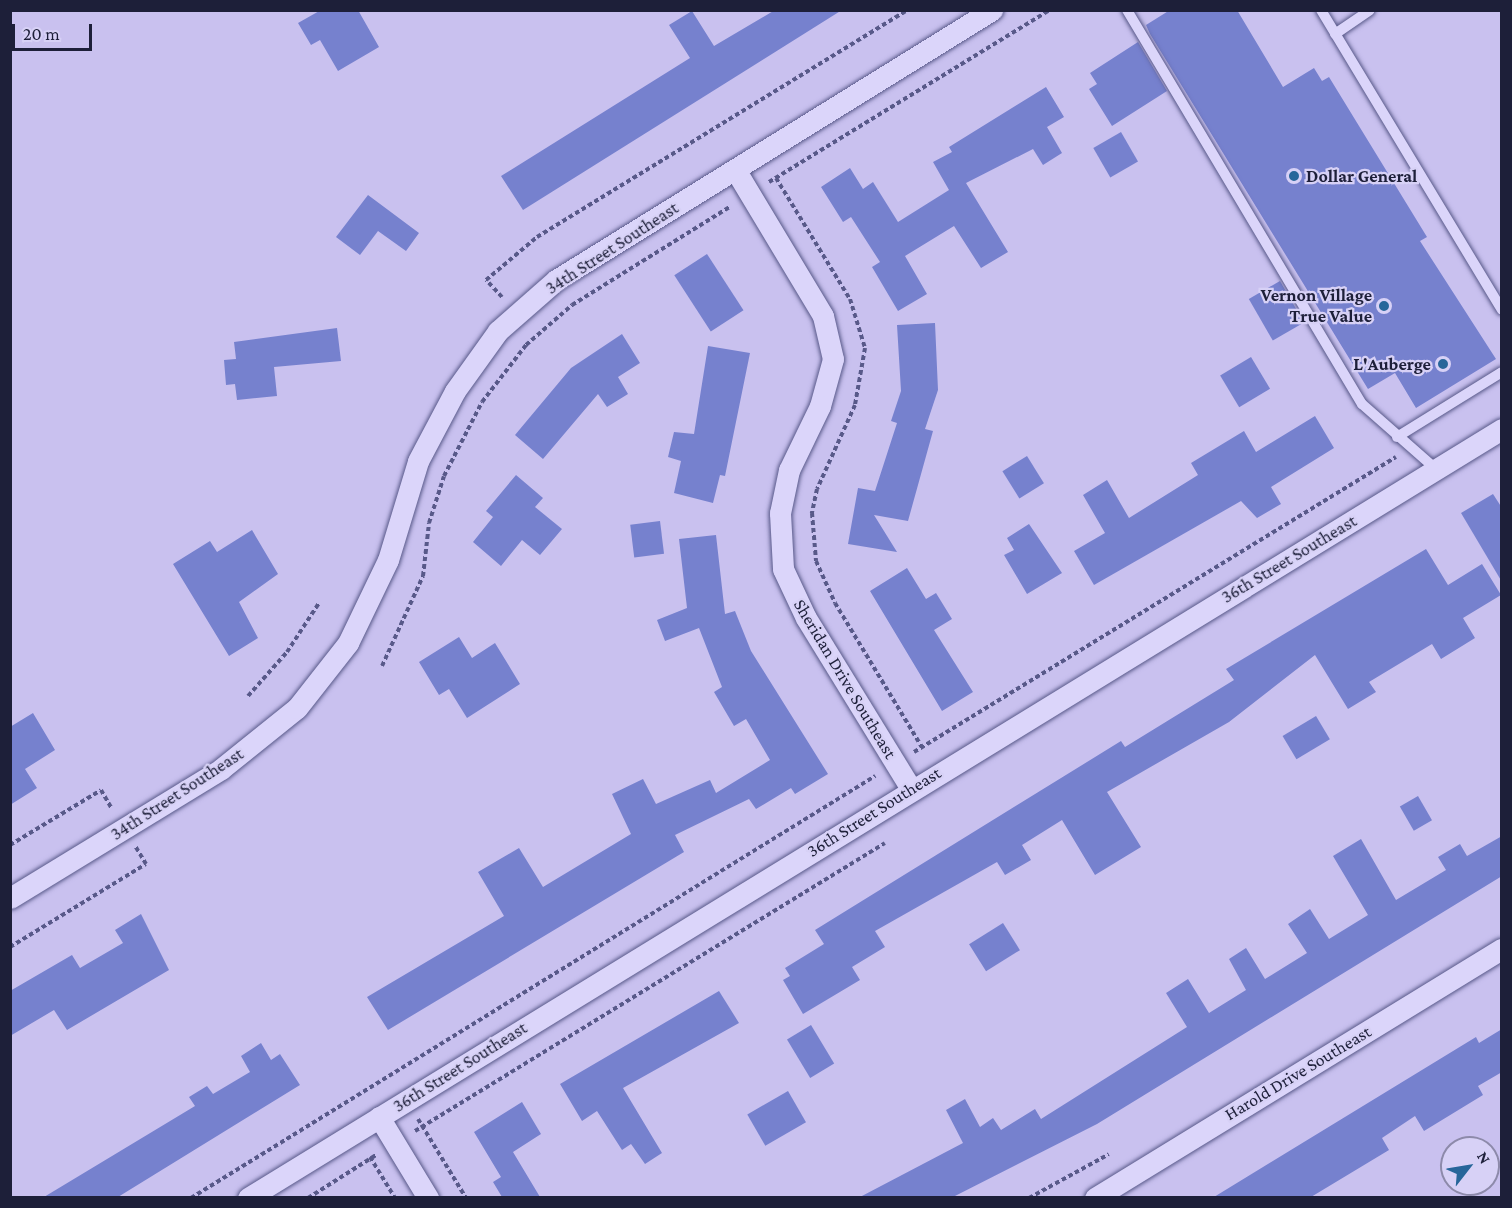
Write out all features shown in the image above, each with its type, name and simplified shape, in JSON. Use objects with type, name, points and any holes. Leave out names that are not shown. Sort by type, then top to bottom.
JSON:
[{"type":"street","name":"34th Street Southeast","points":[[10,898],[221,769],[297,708],[348,643],[388,560],[418,461],[455,391],[498,331],[556,280],[736,171],[992,10]]},
{"type":"street","name":"Sheridan Drive Southeast","points":[[736,171],[824,316],[833,359],[820,406],[789,470],[780,513],[783,569],[806,618],[911,789]]},
{"type":"street","name":"36th Street Southeast","points":[[248,1197],[1502,429]]},
{"type":"street","name":"Harold Drive Southeast","points":[[1095,1197],[1502,949]]},
{"type":"street","points":[[379,1117],[428,1197]]},
{"type":"lane","points":[[1127,10],[1362,404],[1436,469]]},
{"type":"lane","points":[[1321,10],[1502,310]]},
{"type":"lane","points":[[1335,34],[1370,10]]},
{"type":"lane","points":[[1397,437],[1502,372]]},
{"type":"path","points":[[486,280],[537,237],[907,10]]},
{"type":"path","points":[[767,184],[1050,10]]},
{"type":"path","points":[[777,178],[850,299],[865,348],[855,405],[817,489],[816,561],[835,603],[922,747]]},
{"type":"path","points":[[382,666],[423,576],[429,523],[444,476],[482,402],[526,345],[572,305],[733,205]]},
{"type":"path","points":[[912,753],[1410,448]]},
{"type":"path","points":[[248,696],[287,651],[319,603]]},
{"type":"path","points":[[191,1197],[880,772]]},
{"type":"path","points":[[10,844],[101,790]]},
{"type":"path","points":[[413,1133],[885,843]]},
{"type":"path","points":[[10,946],[146,864]]},
{"type":"path","points":[[416,1116],[466,1197]]},
{"type":"path","points":[[364,1147],[395,1197]]},
{"type":"path","points":[[308,1197],[382,1151]]},
{"type":"path","points":[[1029,1197],[1109,1154]]},
{"type":"building","points":[[321,10],[358,10],[379,47],[338,71],[320,40],[311,45],[298,23]]},
{"type":"building","points":[[775,10],[842,10],[523,210],[501,176],[690,58],[669,25],[692,11],[714,46]]},
{"type":"building","points":[[1170,10],[1237,10],[1283,87],[1314,68],[1322,81],[1329,77],[1427,237],[1420,241],[1496,359],[1416,408],[1395,373],[1368,389],[1150,34],[1146,25]]},
{"type":"building","points":[[1138,42],[1167,91],[1112,126],[1089,89],[1097,84],[1090,73]]},
{"type":"building","points":[[1046,87],[1064,117],[1047,127],[1062,153],[1043,165],[1033,149],[966,183],[1008,252],[981,268],[954,226],[905,256],[927,294],[898,311],[872,267],[880,262],[851,217],[843,222],[821,187],[850,168],[863,189],[873,182],[898,222],[949,190],[933,162],[952,152],[949,147]]},
{"type":"building","points":[[1121,132],[1138,161],[1110,177],[1093,148]]},
{"type":"building","points":[[368,195],[419,233],[406,251],[378,231],[360,255],[336,237]]},
{"type":"building","points":[[707,254],[743,310],[711,331],[674,275]]},
{"type":"building","points":[[1280,281],[1304,323],[1273,341],[1249,299]]},
{"type":"building","points":[[935,323],[938,390],[925,429],[933,431],[908,521],[874,515],[897,552],[848,544],[858,488],[875,491],[897,423],[891,421],[901,391],[897,325]]},
{"type":"building","points":[[337,328],[341,361],[274,367],[277,396],[237,400],[235,384],[226,385],[224,360],[236,359],[234,342]]},
{"type":"building","points":[[622,334],[640,363],[618,377],[628,394],[607,407],[598,394],[543,459],[515,435],[571,368]]},
{"type":"building","points":[[708,346],[750,353],[725,476],[720,475],[713,503],[674,493],[681,461],[668,457],[674,432],[694,434]]},
{"type":"building","points":[[1251,357],[1270,389],[1239,407],[1220,376]]},
{"type":"building","points":[[1315,416],[1334,448],[1271,487],[1281,504],[1257,518],[1241,501],[1094,585],[1074,551],[1105,533],[1083,495],[1107,480],[1129,518],[1198,475],[1191,463],[1244,431],[1256,452]]},
{"type":"building","points":[[1027,456],[1044,483],[1019,499],[1002,471]]},
{"type":"building","points":[[516,475],[543,498],[535,507],[562,529],[540,555],[522,540],[501,566],[473,542],[493,517],[486,511]]},
{"type":"building","points":[[1493,494],[1502,508],[1502,582],[1461,513]]},
{"type":"building","points":[[660,521],[664,554],[634,557],[630,525]]},
{"type":"building","points":[[1029,524],[1062,573],[1027,594],[1004,555],[1014,550],[1007,538]]},
{"type":"building","points":[[252,530],[278,574],[239,602],[258,638],[229,656],[173,564],[210,541],[217,552]]},
{"type":"building","points":[[716,535],[725,614],[735,611],[751,651],[828,774],[795,794],[791,788],[756,809],[749,799],[675,835],[684,852],[388,1030],[367,997],[504,916],[478,872],[519,848],[543,887],[631,834],[612,794],[643,779],[656,804],[710,780],[716,793],[770,760],[746,719],[734,726],[714,692],[722,687],[699,628],[665,641],[657,620],[687,608],[679,539]]},
{"type":"building","points":[[1426,549],[1448,585],[1482,564],[1501,595],[1463,618],[1475,638],[1441,659],[1432,644],[1369,682],[1376,692],[1348,709],[1315,655],[1229,722],[1107,792],[1141,847],[1095,875],[1062,820],[1022,845],[1031,860],[1005,875],[997,862],[875,931],[885,947],[852,967],[860,980],[803,1014],[783,980],[790,976],[785,968],[824,944],[815,930],[1121,741],[1125,747],[1234,680],[1226,669]]},
{"type":"building","points":[[907,568],[926,599],[936,593],[952,619],[934,630],[973,692],[942,711],[870,591]]},
{"type":"building","points":[[459,637],[472,658],[495,643],[520,684],[467,718],[449,689],[439,695],[419,662]]},
{"type":"building","points":[[33,713],[55,750],[25,769],[37,788],[10,805],[10,727]]},
{"type":"building","points":[[1316,716],[1330,739],[1296,759],[1283,736]]},
{"type":"building","points":[[1418,796],[1432,820],[1414,831],[1400,807]]},
{"type":"building","points":[[1502,836],[1502,876],[1097,1124],[953,1197],[860,1197],[963,1143],[946,1110],[965,1099],[980,1127],[993,1118],[1001,1130],[1035,1109],[1041,1119],[1187,1027],[1166,993],[1188,979],[1209,1013],[1246,990],[1229,959],[1246,948],[1265,979],[1307,953],[1288,924],[1310,909],[1329,939],[1368,915],[1333,856],[1361,839],[1396,900],[1446,870],[1438,857],[1460,844],[1467,856]]},
{"type":"building","points":[[141,914],[169,970],[67,1030],[54,1010],[10,1036],[10,991],[72,955],[80,968],[123,943],[115,930]]},
{"type":"building","points":[[1003,923],[1020,950],[986,971],[969,944]]},
{"type":"building","points":[[719,991],[739,1023],[623,1088],[662,1153],[645,1164],[631,1144],[622,1150],[597,1111],[582,1121],[560,1084]]},
{"type":"building","points":[[811,1025],[834,1064],[810,1078],[787,1039]]},
{"type":"building","points":[[1502,1029],[1502,1072],[1478,1086],[1483,1095],[1424,1131],[1415,1116],[1382,1138],[1389,1150],[1311,1197],[1214,1197],[1476,1037],[1479,1043]]},
{"type":"building","points":[[261,1043],[271,1060],[280,1054],[300,1085],[118,1197],[44,1197],[195,1106],[189,1097],[207,1086],[213,1094],[250,1072],[241,1056]]},
{"type":"building","points":[[788,1091],[806,1122],[765,1146],[747,1114]]},
{"type":"building","points":[[522,1102],[541,1134],[513,1152],[540,1197],[502,1197],[493,1182],[501,1177],[474,1132]]},
{"type":"place","name":"Dollar General","points":[[1294,176]]},
{"type":"place","name":"Vernon Village True Value","points":[[1384,306]]},
{"type":"place","name":"L'Auberge","points":[[1443,364]]}]
